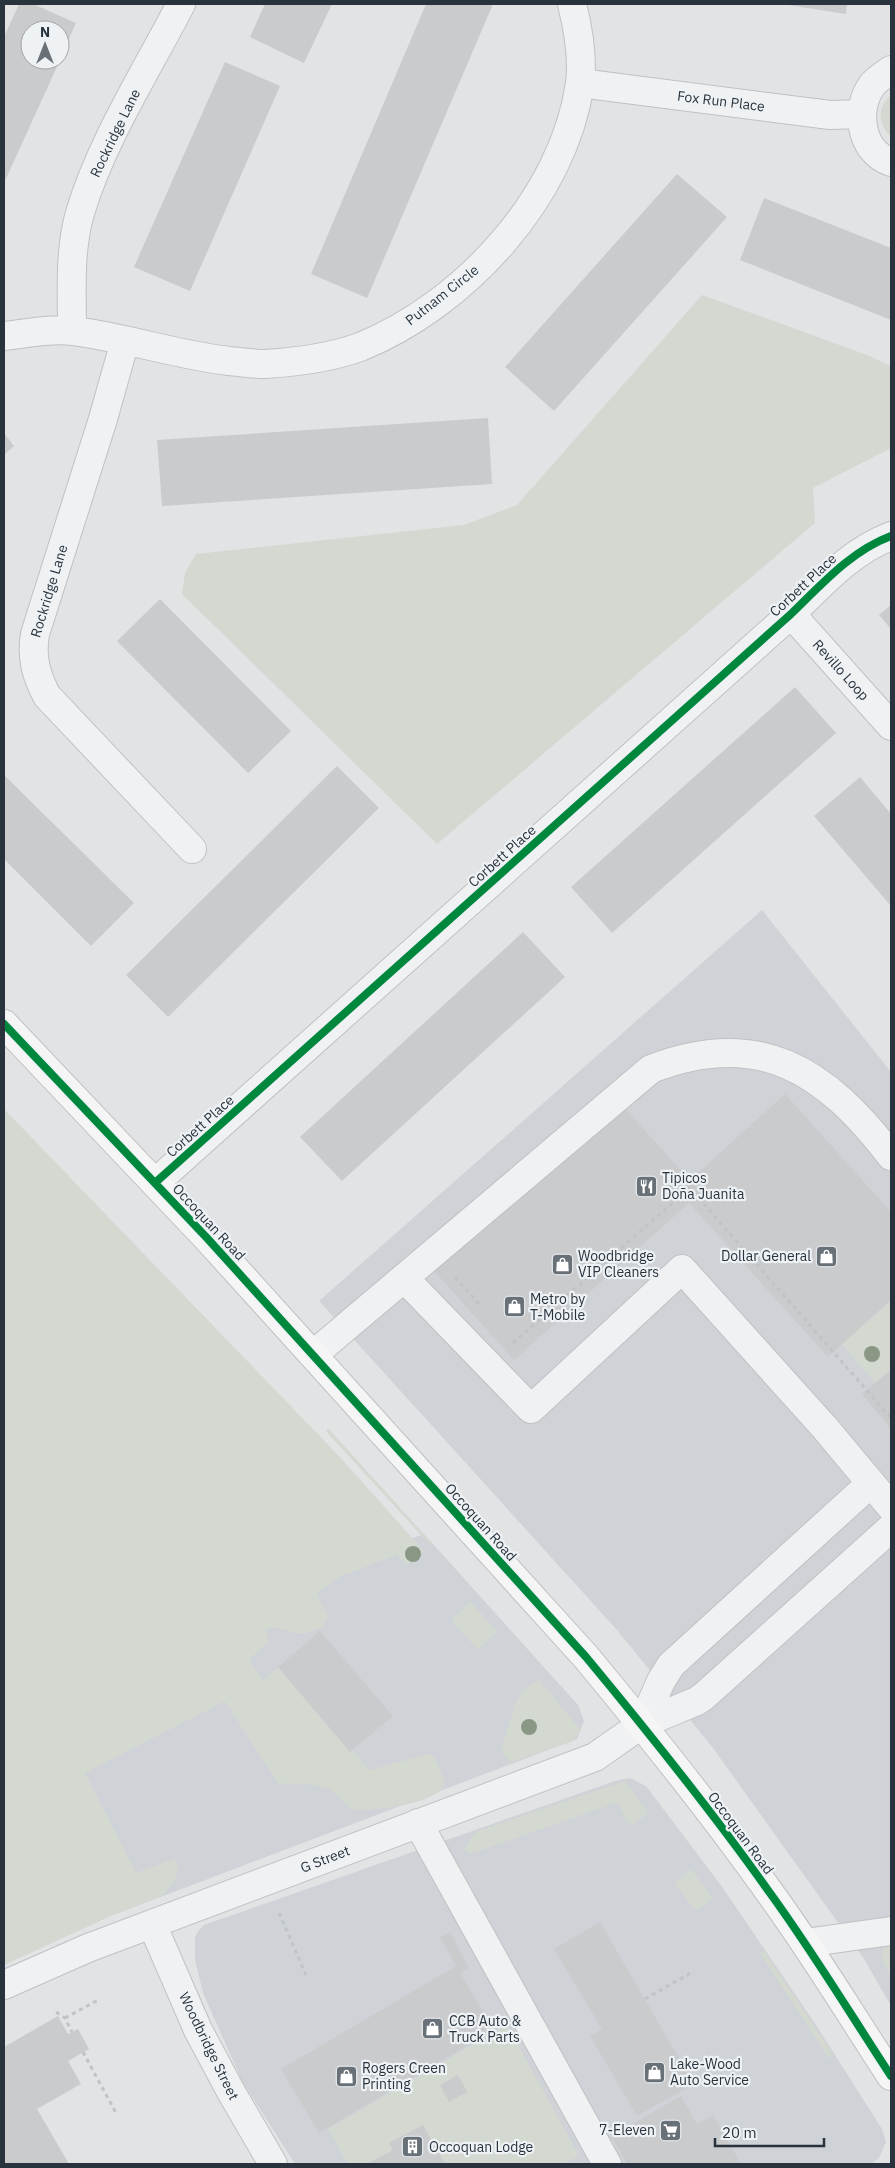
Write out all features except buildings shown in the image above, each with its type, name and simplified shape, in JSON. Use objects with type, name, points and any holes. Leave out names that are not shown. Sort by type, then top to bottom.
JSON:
[{"type":"main road","name":"Occoquan Road","points":[[4,1024],[156,1182],[314,1354],[586,1657],[642,1724],[737,1847],[805,1943],[891,2076]]},
{"type":"street","name":"Rockridge Lane","points":[[72,331],[72,258],[80,214],[98,162],[181,4]]},
{"type":"street","name":"Putnam Circle","points":[[4,336],[72,331],[204,358],[262,364],[311,360],[349,350],[403,326],[443,297],[491,256],[519,223],[542,188],[565,139],[580,83],[578,27],[572,4]]},
{"type":"street","points":[[891,70],[874,83],[865,98],[861,114],[863,132],[873,149],[891,162]]},
{"type":"street","name":"Fox Run Place","points":[[580,83],[830,115],[861,114]]},
{"type":"street","name":"Rockridge Lane","points":[[125,341],[32,649],[36,674],[47,696],[192,848]]},
{"type":"street","name":"Corbett Place","points":[[156,1182],[792,614],[848,559],[875,542],[891,536]]},
{"type":"street","name":"Revillo Loop","points":[[792,614],[891,726]]},
{"type":"street","points":[[314,1354],[651,1069],[679,1058],[717,1052],[755,1054],[792,1066],[825,1085],[872,1130],[891,1156]]},
{"type":"street","points":[[404,1278],[531,1409],[682,1269],[825,1428],[891,1507]]},
{"type":"street","points":[[642,1724],[661,1681],[671,1665],[871,1483]]},
{"type":"street","name":"G Street","points":[[4,1985],[88,1948],[595,1757],[642,1724],[697,1701],[704,1696],[891,1528]]},
{"type":"street","points":[[418,1823],[607,2164]]},
{"type":"street","name":"Woodbridge Street","points":[[152,1924],[198,2030],[273,2164]]},
{"type":"street","points":[[805,1943],[891,1931]]},
{"type":"path","points":[[280,1913],[306,1975]]},
{"type":"path","points":[[645,1999],[694,1971]]},
{"type":"path","points":[[65,2018],[100,1999]]},
{"type":"path","points":[[56,2012],[65,2018],[72,2032]]},
{"type":"path","points":[[83,2052],[117,2115]]},
{"type":"shaded area","points":[[891,95],[891,136],[881,121],[881,110]]},
{"type":"shaded area","points":[[702,295],[867,355],[891,366],[891,448],[813,488],[815,523],[437,844],[182,594],[185,573],[196,554],[464,525],[517,505]]},
{"type":"shaded area","points":[[762,910],[891,1072],[891,2006],[864,1959],[713,1748],[617,1630],[319,1301]]},
{"type":"shaded area","points":[[4,1109],[338,1455],[424,1551],[407,1565],[396,1555],[339,1577],[317,1593],[328,1617],[324,1626],[300,1633],[278,1628],[265,1629],[269,1642],[249,1659],[263,1680],[278,1667],[350,1752],[352,1750],[369,1770],[429,1754],[434,1757],[445,1782],[441,1790],[419,1801],[405,1805],[353,1810],[329,1789],[308,1784],[279,1784],[225,1701],[85,1773],[136,1873],[176,1858],[178,1871],[174,1881],[162,1896],[113,1915],[4,1965]]},
{"type":"shaded area","points":[[891,1300],[891,1370],[875,1383],[842,1344]]},
{"type":"shaded area","points":[[328,1428],[431,1542],[432,1547],[326,1431]]},
{"type":"shaded area","points":[[424,1534],[578,1705],[584,1721],[577,1739],[113,1915],[4,1681]]},
{"type":"shaded area","points":[[471,1602],[497,1632],[478,1650],[451,1620]]},
{"type":"shaded area","points":[[539,1680],[581,1730],[571,1742],[511,1762],[504,1756],[502,1747],[516,1702],[523,1691]]},
{"type":"shaded area","points":[[630,1778],[646,1786],[723,1888],[816,2025],[882,2129],[886,2142],[879,2158],[871,2164],[295,2164],[242,2081],[203,1993],[195,1960],[195,1937],[199,1930],[204,1925],[615,1781]]},
{"type":"shaded area","points":[[625,1781],[648,1813],[633,1824],[626,1822],[618,1802],[470,1854],[464,1850],[472,1836],[478,1831]]},
{"type":"shaded area","points":[[691,1869],[713,1899],[698,1909],[694,1909],[675,1883]]},
{"type":"shaded area","points":[[891,1942],[891,1976],[884,1965],[882,1955],[884,1946]]},
{"type":"shaded area","points":[[765,1952],[832,2053],[829,2059],[760,1953]]},
{"type":"shaded area","points":[[507,2025],[579,2156],[563,2164],[445,2164],[423,2125],[389,2143],[393,2150],[367,2164],[348,2164],[328,2129]]},
{"type":"cycle path","points":[[156,1182],[791,614],[838,569],[863,550],[891,536]]},
{"type":"cycle path","points":[[4,1024],[207,1238],[586,1657],[680,1773],[748,1862],[786,1915],[891,2076]]},
{"type":"place","name":"Tipicos Doña Juanita","points":[[646,1186]]},
{"type":"place","name":"Dollar General","points":[[827,1256]]},
{"type":"place","name":"Woodbridge VIP Cleaners","points":[[562,1264]]},
{"type":"place","name":"Metro by T-Mobile","points":[[514,1307]]},
{"type":"place","name":"CCB Auto & Truck Parts","points":[[433,2029]]},
{"type":"place","name":"Lake-Wood Auto Service","points":[[654,2072]]},
{"type":"place","name":"Rogers Creen Printing","points":[[346,2076]]},
{"type":"place","name":"7-Eleven","points":[[671,2130]]},
{"type":"place","name":"Occoquan Lodge","points":[[413,2147]]}]
